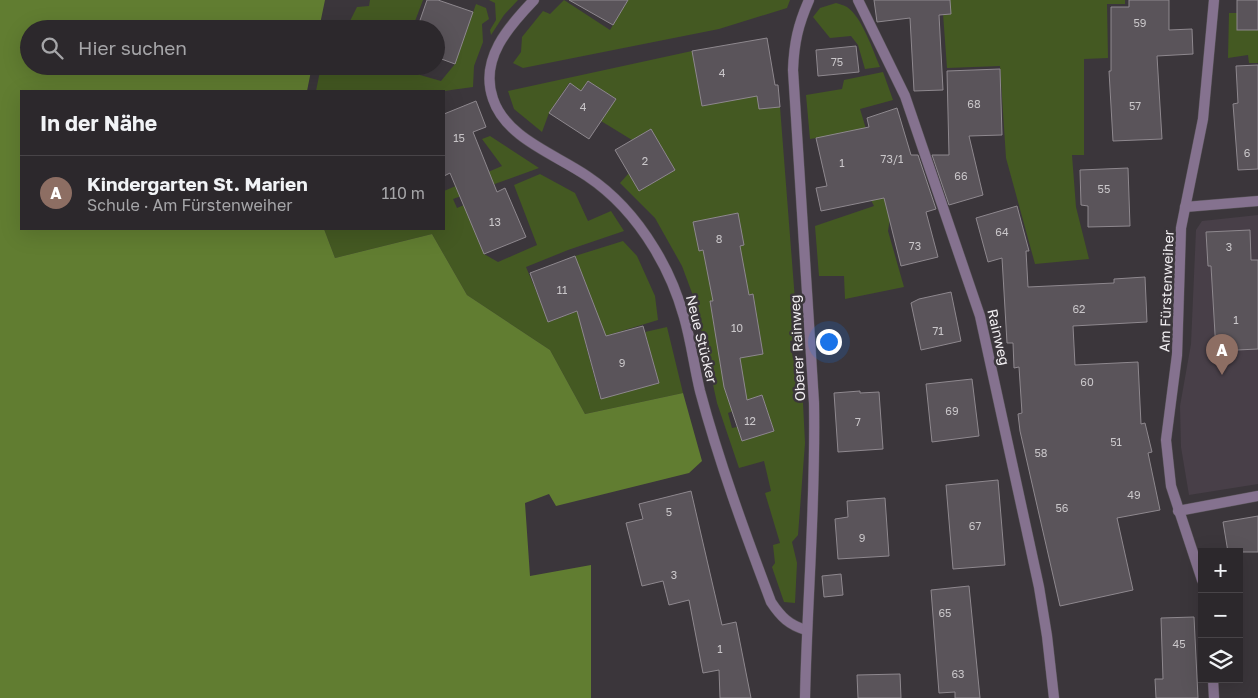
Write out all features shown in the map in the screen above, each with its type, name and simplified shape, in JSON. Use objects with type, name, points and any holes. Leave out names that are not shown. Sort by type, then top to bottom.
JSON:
[{"type":"street","name":"Neue Stücker","points":[[534,0],[502,36],[495,51],[490,87],[495,105],[507,123],[525,139],[588,176],[604,189],[630,215],[666,269],[680,304],[700,390],[714,436],[771,602],[790,624],[806,630]]},
{"type":"street","name":"Oberer Rainweg","points":[[805,698],[806,630],[815,451],[814,403],[793,70],[796,34],[809,0]]},
{"type":"street","name":"Rainweg","points":[[858,0],[905,96],[980,316],[1039,587],[1054,698]]},
{"type":"street","name":"Am Fürstenweiher","points":[[1198,568],[1171,486],[1166,440],[1177,354],[1181,228],[1203,119],[1214,22],[1214,0]]},
{"type":"street","points":[[1185,207],[1258,201]]},
{"type":"street","points":[[1178,511],[1258,496]]},
{"type":"street","points":[[1213,683],[1214,698]]},
{"type":"shaded area","points":[[1258,215],[1258,484],[1189,495],[1181,447],[1180,406],[1191,344],[1196,230],[1202,221]]},
{"type":"green space","points":[[0,0],[325,0],[321,20],[20,20],[20,75],[310,75],[307,90],[20,90],[20,230],[324,230],[335,258],[432,234],[467,295],[550,350],[585,414],[683,393],[702,461],[689,473],[556,506],[549,494],[525,503],[530,576],[591,565],[591,698],[0,698]]},
{"type":"green space","points":[[370,0],[423,0],[415,20],[350,20],[357,7],[369,6]]},
{"type":"green space","points":[[489,0],[518,0],[504,15],[491,35],[490,30],[496,20],[495,3]]},
{"type":"green space","points":[[564,0],[610,30],[628,0],[790,0],[787,8],[719,29],[523,68],[513,63],[521,52],[522,37],[543,11],[550,14]]},
{"type":"green space","points":[[942,0],[1125,0],[1125,4],[1107,4],[1108,58],[1084,59],[1084,155],[1072,155],[1076,207],[1089,259],[1035,264],[1006,158],[1000,66],[947,68]]},
{"type":"green space","points":[[836,3],[847,7],[858,18],[880,67],[865,69],[858,45],[851,36],[830,38],[813,17],[820,8]]},
{"type":"green space","points":[[476,4],[486,8],[489,19],[482,24],[483,42],[474,66],[473,87],[445,91],[316,90],[319,75],[420,75],[441,81],[455,64]]},
{"type":"green space","points":[[1229,13],[1237,13],[1237,30],[1258,30],[1258,63],[1249,63],[1248,55],[1228,58]]},
{"type":"green space","points":[[692,51],[702,106],[728,101],[757,91],[759,108],[780,107],[798,339],[790,341],[793,359],[800,365],[805,443],[798,535],[792,542],[797,563],[795,603],[784,602],[772,567],[775,563],[773,545],[780,543],[765,493],[771,491],[764,461],[739,468],[717,403],[695,301],[682,266],[655,218],[620,183],[629,173],[639,191],[675,170],[651,129],[632,140],[601,121],[616,99],[588,81],[581,91],[569,83],[549,113],[542,132],[514,109],[508,91]],"holes":[[[738,214],[740,246],[699,251],[694,222]],[[753,294],[763,353],[740,358],[742,370],[722,373],[710,302]],[[762,395],[774,431],[742,441],[737,427],[732,428],[728,413],[733,411],[731,406]]]},
{"type":"green space","points":[[883,72],[893,100],[860,109],[891,212],[888,231],[904,287],[845,299],[844,276],[819,276],[815,226],[874,206],[871,200],[816,138],[810,139],[806,95],[842,89],[844,80]]},
{"type":"green space","points":[[490,136],[539,168],[453,199],[457,208],[464,205],[484,254],[498,262],[537,245],[514,185],[540,174],[575,193],[588,221],[611,211],[624,231],[526,267],[549,322],[594,305],[575,256],[623,241],[637,256],[655,296],[658,320],[585,342],[600,398],[659,383],[645,332],[667,327],[683,393],[585,414],[550,350],[467,295],[432,234],[335,258],[324,230],[445,230],[445,191],[502,166],[482,139]]},
{"type":"building","points":[[427,0],[438,0],[473,12],[455,64],[445,60],[445,20],[420,20]]},
{"type":"building","points":[[569,0],[628,0],[613,25]]},
{"type":"building","points":[[874,0],[950,0],[951,14],[939,15],[943,90],[914,91],[910,18],[877,22]]},
{"type":"building","points":[[1129,0],[1169,0],[1169,30],[1192,29],[1193,54],[1157,56],[1162,139],[1113,141],[1109,71],[1111,71],[1111,7],[1129,7]]},
{"type":"building","points":[[1237,0],[1258,0],[1258,30],[1237,30]]},
{"type":"building","points":[[767,38],[775,85],[778,85],[780,107],[759,109],[757,96],[702,106],[692,51]]},
{"type":"building","points":[[856,46],[859,72],[818,76],[816,50]]},
{"type":"building","points":[[1258,65],[1258,169],[1238,170],[1233,104],[1238,103],[1236,66]]},
{"type":"building","points":[[1000,69],[1002,135],[969,136],[983,195],[949,205],[932,155],[949,155],[947,71]]},
{"type":"building","points":[[588,81],[616,99],[589,139],[549,113],[570,83],[581,91]]},
{"type":"building","points":[[476,101],[486,127],[473,132],[497,192],[505,188],[526,237],[484,254],[450,173],[445,176],[445,114]]},
{"type":"building","points":[[897,108],[911,155],[918,155],[936,209],[926,212],[938,257],[901,266],[884,198],[821,211],[816,188],[827,186],[816,138],[869,127],[867,118]]},
{"type":"building","points":[[651,129],[675,170],[639,191],[615,150]]},
{"type":"building","points":[[1128,168],[1130,226],[1088,227],[1088,206],[1081,205],[1080,170]]},
{"type":"building","points":[[1017,206],[1029,251],[1026,251],[1028,287],[1114,283],[1114,279],[1145,277],[1147,322],[1073,326],[1075,365],[1138,362],[1141,424],[1145,423],[1152,452],[1148,453],[1160,510],[1117,518],[1133,590],[1060,606],[1020,431],[1018,414],[1022,413],[1019,367],[1014,368],[1013,343],[1007,343],[1002,258],[988,262],[976,218]]},
{"type":"building","points":[[738,213],[744,245],[740,246],[749,295],[753,294],[763,354],[740,358],[747,400],[762,395],[774,431],[742,441],[724,387],[710,301],[713,301],[703,250],[699,251],[693,222]]},
{"type":"building","points":[[1250,230],[1251,260],[1258,260],[1258,349],[1216,351],[1211,266],[1208,266],[1206,232]]},
{"type":"building","points":[[575,256],[606,336],[643,326],[659,383],[601,399],[577,311],[548,322],[530,273]]},
{"type":"building","points":[[951,292],[961,341],[921,350],[911,303],[919,299]]},
{"type":"building","points":[[972,379],[979,436],[932,442],[926,384]]},
{"type":"building","points":[[860,391],[860,393],[879,392],[883,449],[838,452],[834,393]]},
{"type":"building","points":[[998,480],[1005,565],[953,569],[946,485]]},
{"type":"building","points":[[691,491],[722,625],[736,622],[751,698],[720,698],[719,670],[703,673],[689,600],[669,605],[663,581],[642,586],[626,523],[643,519],[639,504]]},
{"type":"building","points":[[885,498],[889,556],[838,559],[835,519],[848,517],[847,501]]},
{"type":"building","points":[[1258,516],[1258,552],[1243,552],[1243,548],[1227,548],[1223,522]]},
{"type":"building","points":[[841,574],[843,595],[824,597],[822,576]]},
{"type":"building","points":[[969,586],[980,698],[955,698],[955,692],[939,693],[931,590]]},
{"type":"building","points":[[1194,617],[1198,698],[1156,698],[1155,679],[1163,679],[1161,618]]},
{"type":"building","points":[[900,674],[901,698],[858,698],[857,675]]},
{"type":"place","name":"Kindergarten St. Marien","points":[[1222,375]]}]
